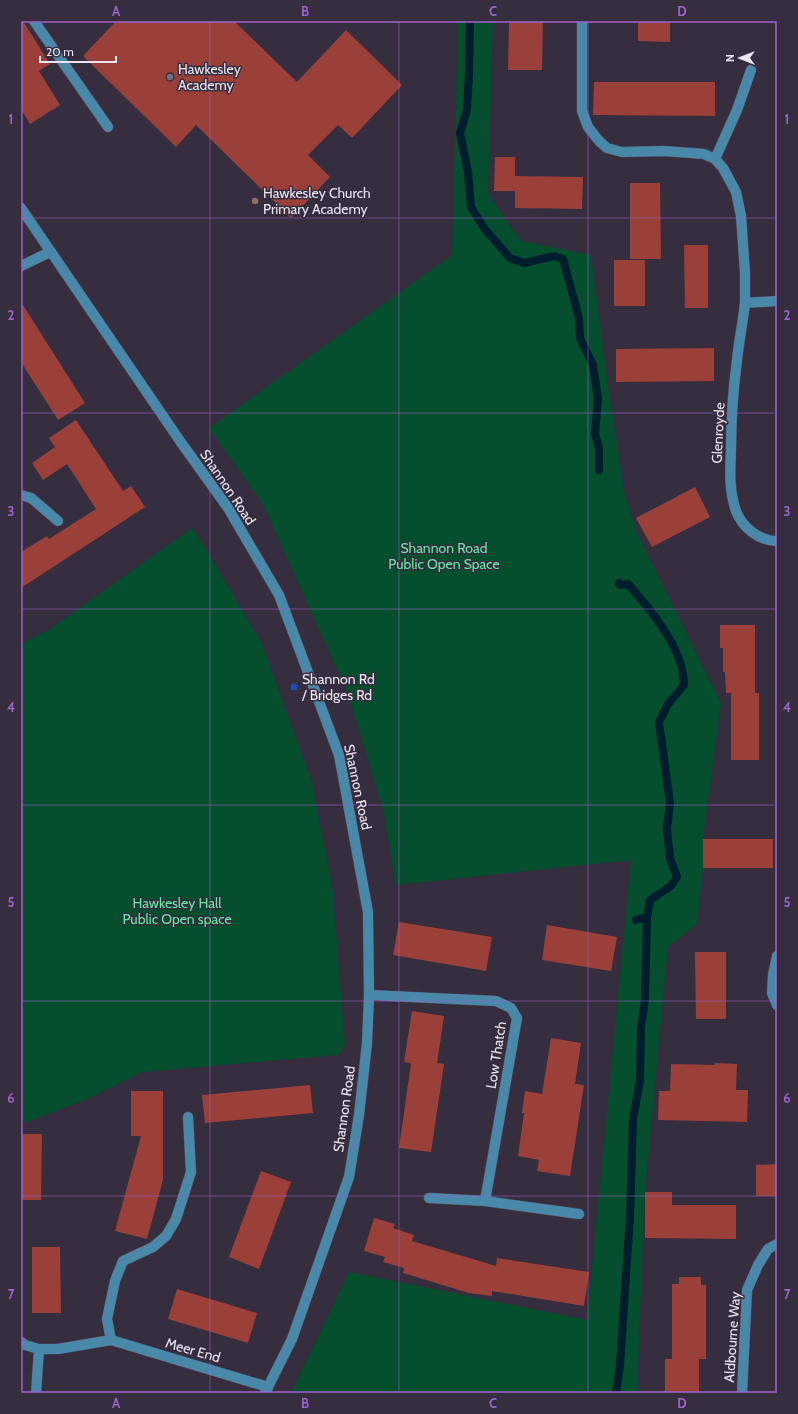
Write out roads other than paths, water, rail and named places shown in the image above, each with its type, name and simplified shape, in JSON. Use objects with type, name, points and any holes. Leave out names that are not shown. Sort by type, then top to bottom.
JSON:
[{"type":"street","points":[[34,21],[108,127]]},
{"type":"street","points":[[582,21],[582,111],[588,127],[599,141],[607,148],[622,152],[664,151],[704,154],[715,159],[737,110],[751,70]]},
{"type":"street","name":"Glenroyde","points":[[715,159],[723,168],[736,192],[741,216],[745,273],[745,303],[737,360],[732,424],[730,476],[732,498],[736,512],[742,522],[757,536],[772,541],[777,541]]},
{"type":"street","name":"Shannon Road","points":[[21,208],[180,442],[228,508],[279,595],[339,755],[368,912],[369,995],[367,1043],[359,1115],[349,1176],[292,1339],[266,1390]]},
{"type":"street","points":[[21,266],[50,252]]},
{"type":"street","points":[[745,303],[777,301]]},
{"type":"street","points":[[21,495],[31,498],[58,521]]},
{"type":"street","points":[[777,956],[772,976],[772,993],[777,1005]]},
{"type":"street","name":"Low Thatch","points":[[369,995],[496,1001],[511,1008],[517,1018],[485,1201]]},
{"type":"street","points":[[111,1340],[107,1319],[115,1281],[123,1261],[153,1247],[166,1236],[176,1219],[191,1172],[188,1117]]},
{"type":"street","points":[[429,1198],[485,1201],[579,1214]]},
{"type":"street","name":"Aldbourne Way","points":[[742,1393],[747,1290],[758,1265],[768,1249],[777,1244]]},
{"type":"street","name":"Meer End","points":[[21,1342],[39,1349],[58,1349],[111,1340],[266,1390]]},
{"type":"street","points":[[36,1393],[39,1349]]},
{"type":"waterway","points":[[470,21],[467,110],[460,133],[468,172],[471,207],[484,228],[510,258],[524,263],[554,256],[563,259],[579,318],[580,338],[593,365],[598,399],[595,434],[599,448],[599,470]]},
{"type":"waterway","points":[[616,1393],[620,1365],[630,1217],[633,1119],[640,1080],[641,1028],[645,999],[647,917],[650,900],[671,886],[677,877],[670,858],[667,829],[670,803],[659,722],[668,704],[684,685],[683,671],[665,631],[628,584],[620,585],[619,583]]},
{"type":"waterway","points":[[636,920],[647,917]]},
{"type":"place","name":"Hawkesley Academy","points":[[170,77]]},
{"type":"place","name":"Hawkesley Church Primary Academy","points":[[255,201]]},
{"type":"place","name":"Shannon Rd / Bridges Rd","points":[[294,687]]},
{"type":"park label","name":"Shannon Road Public Open Space","points":[[444,556]]},
{"type":"park label","name":"Hawkesley Hall Public Open space","points":[[177,912]]}]
